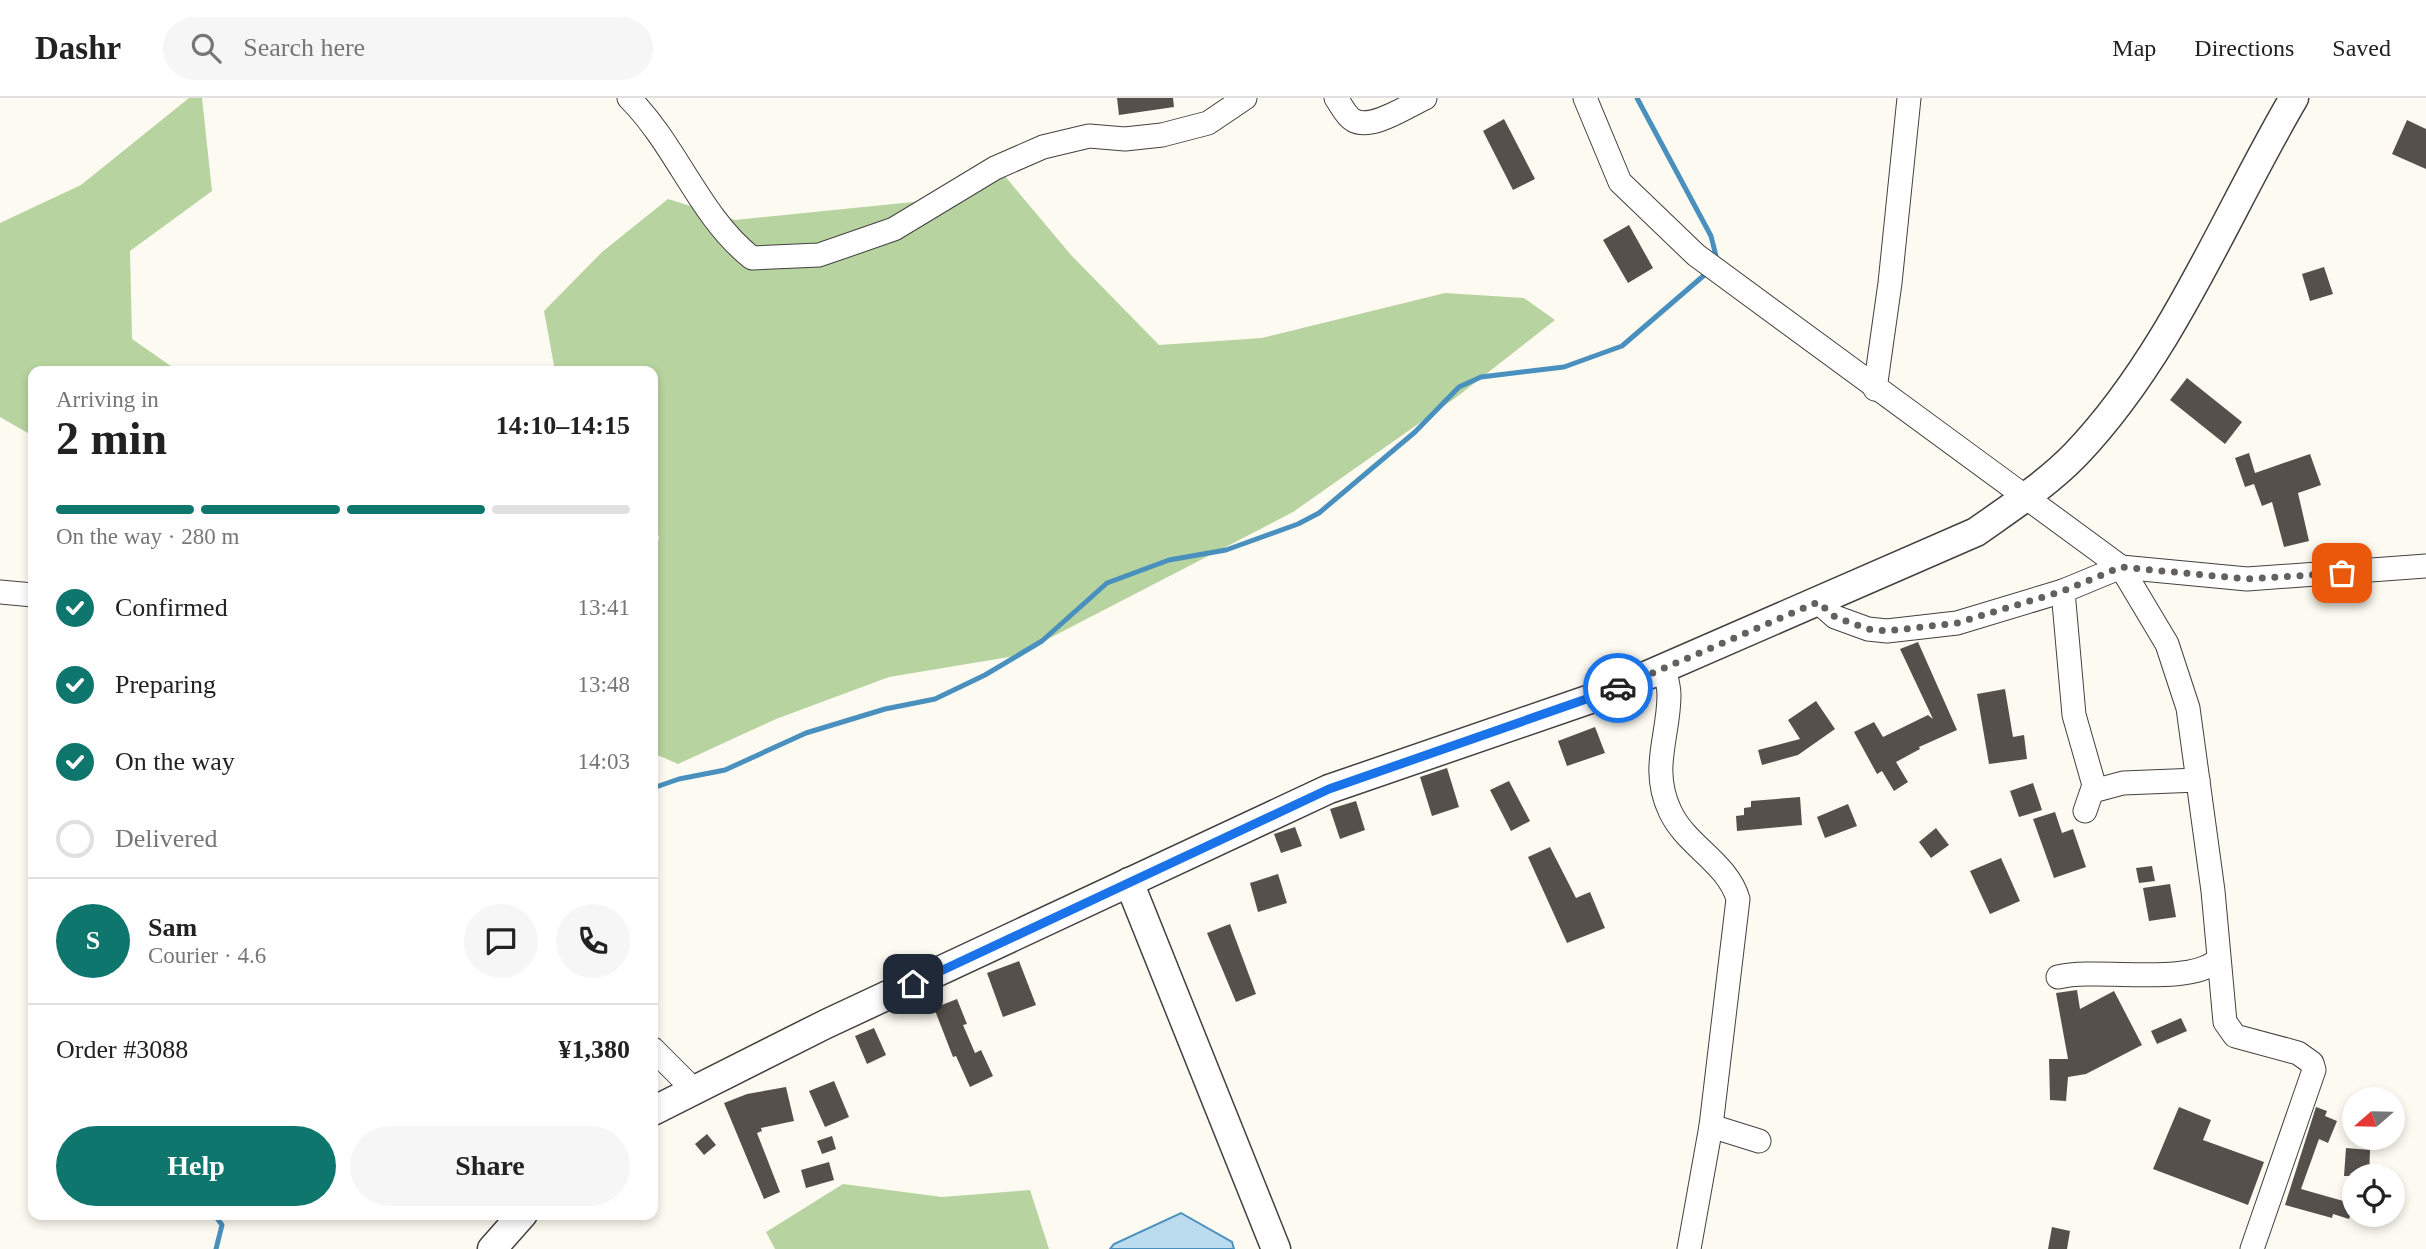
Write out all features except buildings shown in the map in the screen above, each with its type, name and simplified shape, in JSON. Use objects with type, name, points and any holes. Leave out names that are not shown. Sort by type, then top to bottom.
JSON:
[{"type":"street","points":[[629,98],[671,152],[730,241],[752,258],[819,255],[894,229],[995,169],[1043,147],[1089,136],[1125,139],[1162,135],[1208,122],[1245,98]]},
{"type":"street","points":[[1336,98],[1351,119],[1361,123],[1373,121],[1425,98]]},
{"type":"street","points":[[1585,98],[1620,182],[1639,202],[1696,255],[1875,389],[2028,496],[2121,567],[2167,644],[2188,708],[2213,891],[2218,960],[2228,1030],[2245,1041],[2298,1052],[2309,1059],[2314,1070],[2252,1249]]},
{"type":"street","points":[[1875,389],[1890,283],[1909,98]]},
{"type":"street","points":[[658,1108],[1329,789],[1602,695],[1976,533],[2028,496],[2075,454],[2133,384],[2294,98]]},
{"type":"street","points":[[1818,602],[1835,617],[1868,629],[1887,631],[1957,623],[2063,591],[2121,567],[2247,579],[2426,566]]},
{"type":"street","points":[[2063,591],[2074,715],[2090,762],[2089,801],[2123,783],[2198,780]]},
{"type":"street","points":[[0,592],[28,595]]},
{"type":"street","points":[[1664,668],[1669,695],[1661,745],[1661,779],[1670,811],[1695,846],[1726,875],[1738,899],[1711,1126],[1689,1249]]},
{"type":"street","points":[[1129,882],[1276,1249]]},
{"type":"street","points":[[2058,977],[2184,973],[2211,967],[2218,960]]},
{"type":"street","points":[[658,1054],[694,1089]]},
{"type":"street","points":[[1711,1126],[1759,1141]]},
{"type":"street","points":[[492,1249],[518,1220]]},
{"type":"green space","points":[[189,98],[202,98],[212,191],[130,251],[132,339],[171,366],[28,366],[28,433],[0,417],[0,223],[81,185]]},
{"type":"green space","points":[[1003,174],[1071,255],[1159,345],[1262,338],[1445,293],[1524,298],[1555,320],[1458,396],[1293,512],[1015,656],[889,677],[776,719],[678,764],[658,755],[658,366],[554,366],[544,311],[602,252],[668,199],[735,220],[933,200]]},
{"type":"green space","points":[[843,1184],[942,1197],[1030,1190],[1049,1249],[775,1249],[766,1232]]},
{"type":"water","points":[[1181,1213],[1232,1242],[1234,1249],[1110,1249],[1114,1244]]},
{"type":"waterway","points":[[1637,98],[1711,236],[1717,260]]},
{"type":"waterway","points":[[658,786],[679,779],[725,770],[806,733],[885,709],[935,699],[985,675],[1042,641],[1107,583],[1169,560],[1226,550],[1298,524],[1319,513],[1415,432],[1459,387],[1481,377],[1564,367],[1622,346],[1709,271]]},
{"type":"waterway","points":[[216,1249],[222,1225],[218,1220]]},
{"type":"way so far","points":[[1618,688],[1818,602],[1835,617],[1868,629],[1887,631],[1957,623],[2063,591],[2121,567],[2247,579],[2342,573]]},
{"type":"route","points":[[913,984],[1329,789],[1618,688]]}]
